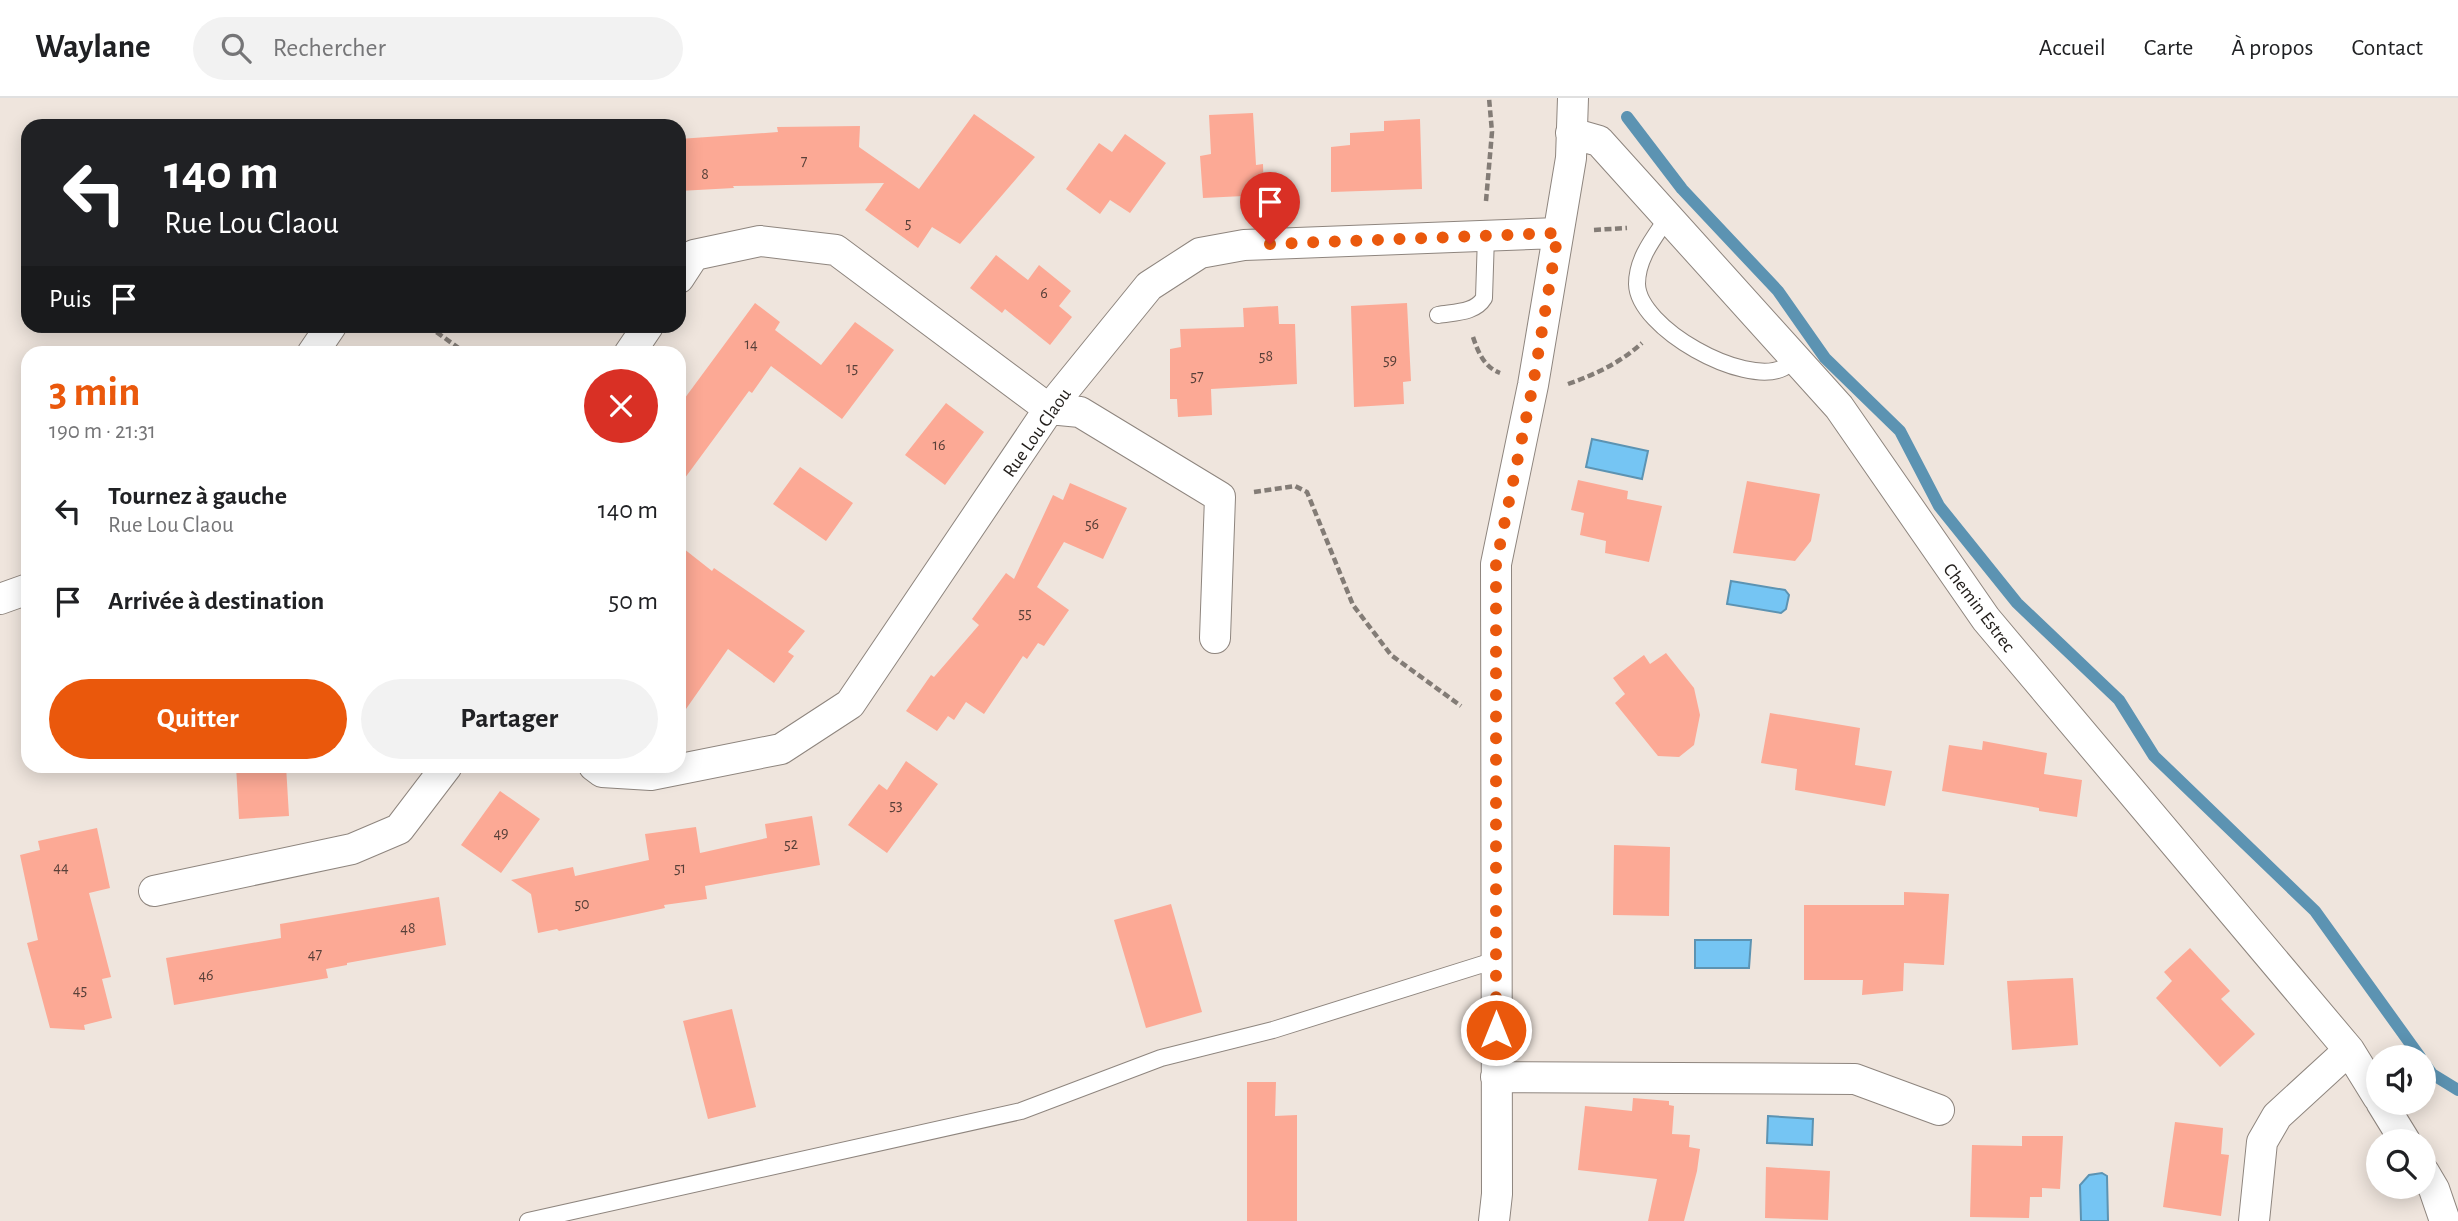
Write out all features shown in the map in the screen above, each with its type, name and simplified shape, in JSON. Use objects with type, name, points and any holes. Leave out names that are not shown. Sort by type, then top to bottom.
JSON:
[{"type":"street","points":[[1494,1221],[1497,1194],[1496,564],[1533,385],[1571,158],[1573,98]]},
{"type":"street","name":"Chemin Estrec","points":[[1571,133],[1599,141],[1839,407],[1986,619],[2349,1049],[2366,1077]]},
{"type":"street","name":"Rue Lou Claou","points":[[686,768],[781,749],[850,704],[1049,409],[1149,286],[1200,253],[1244,245],[1558,233]]},
{"type":"street","points":[[686,267],[694,255],[760,241],[836,250],[1049,409],[1080,412],[1220,497],[1215,638]]},
{"type":"street","points":[[0,599],[21,592]]},
{"type":"street","points":[[154,891],[352,849],[399,829],[442,773]]},
{"type":"street","name":"Rue Lou Claou","points":[[618,773],[660,773]]},
{"type":"street","points":[[2254,1221],[2262,1142],[2277,1116],[2349,1049]]},
{"type":"street","points":[[1496,1077],[1855,1079],[1939,1110]]},
{"type":"street","points":[[2436,1195],[2445,1221]]},
{"type":"lane","points":[[1668,217],[1641,259],[1637,286],[1643,305],[1679,342],[1733,367],[1759,372],[1783,369],[1796,358]]},
{"type":"lane","points":[[1438,315],[1468,310],[1479,305],[1484,298],[1486,236]]},
{"type":"lane","points":[[528,1221],[1021,1111],[1161,1058],[1273,1030],[1496,960]]},
{"type":"path","points":[[1486,206],[1492,132],[1489,98]]},
{"type":"path","points":[[1558,233],[1623,229],[1668,217]]},
{"type":"path","points":[[1468,310],[1479,356],[1493,371],[1504,375]]},
{"type":"path","points":[[1561,386],[1593,375],[1626,358],[1663,325]]},
{"type":"path","points":[[438,333],[456,346]]},
{"type":"path","points":[[1220,497],[1294,486],[1307,492],[1353,605],[1391,655],[1496,732]]},
{"type":"water","points":[[1592,439],[1648,451],[1642,479],[1586,467]]},
{"type":"water","points":[[1731,581],[1785,590],[1789,595],[1786,609],[1781,613],[1727,604]]},
{"type":"water","points":[[1695,940],[1751,940],[1749,968],[1695,968]]},
{"type":"water","points":[[1768,1116],[1813,1119],[1812,1145],[1767,1143]]},
{"type":"water","points":[[2102,1173],[2107,1176],[2108,1221],[2081,1221],[2080,1185],[2089,1175]]},
{"type":"building","points":[[1253,113],[1256,165],[1263,164],[1264,195],[1203,198],[1200,156],[1211,154],[1209,115]]},
{"type":"building","points":[[974,114],[1035,157],[960,244],[932,227],[918,248],[865,210],[884,183],[733,186],[734,188],[686,191],[686,139],[778,132],[777,127],[860,126],[859,147],[919,189]]},
{"type":"building","points":[[1420,119],[1422,189],[1331,192],[1331,147],[1350,145],[1350,133],[1384,131],[1384,121]]},
{"type":"building","points":[[1125,134],[1166,163],[1130,213],[1110,200],[1100,214],[1066,189],[1099,143],[1112,152]]},
{"type":"building","points":[[996,255],[1028,280],[1039,265],[1071,291],[1059,306],[1072,317],[1050,345],[1005,309],[1002,313],[970,288]]},
{"type":"building","points":[[755,303],[780,322],[775,330],[821,365],[855,322],[894,350],[842,419],[771,366],[752,393],[749,391],[686,476],[686,397]]},
{"type":"building","points":[[1407,303],[1411,381],[1403,382],[1404,404],[1354,407],[1351,306]]},
{"type":"building","points":[[1278,306],[1279,324],[1295,324],[1297,384],[1211,389],[1212,415],[1178,417],[1177,399],[1170,399],[1170,349],[1181,347],[1180,329],[1244,327],[1243,308]]},
{"type":"building","points":[[946,403],[984,432],[945,485],[905,455]]},
{"type":"building","points":[[800,467],[853,503],[826,541],[773,504]]},
{"type":"building","points":[[1578,480],[1628,491],[1627,499],[1662,506],[1649,562],[1605,553],[1606,541],[1580,535],[1584,513],[1571,510]]},
{"type":"building","points":[[1747,481],[1820,494],[1811,541],[1795,561],[1733,553]]},
{"type":"building","points":[[1070,483],[1127,508],[1103,559],[1064,542],[1037,587],[1069,610],[1044,646],[1038,643],[1027,659],[1023,656],[984,714],[966,702],[954,720],[948,716],[937,731],[906,711],[931,675],[934,677],[979,625],[972,619],[1006,573],[1014,579],[1053,495],[1063,500]]},
{"type":"building","points":[[686,551],[712,571],[714,568],[805,631],[788,652],[794,656],[774,683],[728,649],[686,709]]},
{"type":"building","points":[[1666,653],[1694,688],[1700,715],[1694,745],[1679,757],[1658,756],[1615,703],[1625,694],[1613,678],[1644,655],[1650,664]]},
{"type":"building","points":[[1770,713],[1860,728],[1855,765],[1892,771],[1885,806],[1795,790],[1797,769],[1761,763]]},
{"type":"building","points":[[1983,741],[2047,753],[2044,774],[2082,780],[2077,817],[1942,791],[1949,745],[1982,750]]},
{"type":"building","points":[[906,761],[938,784],[887,853],[848,825],[879,784],[887,790]]},
{"type":"building","points":[[236,773],[286,773],[289,816],[239,819]]},
{"type":"building","points":[[500,791],[540,819],[501,873],[461,845]]},
{"type":"building","points":[[812,816],[820,865],[705,886],[707,899],[664,905],[665,908],[559,931],[557,929],[538,933],[531,894],[511,880],[573,867],[575,876],[649,860],[645,834],[696,827],[700,853],[767,838],[765,824]]},
{"type":"building","points":[[97,828],[110,888],[89,893],[111,977],[102,979],[112,1018],[84,1025],[85,1030],[50,1028],[27,943],[38,940],[20,855],[40,850],[38,841]]},
{"type":"building","points":[[1614,845],[1670,847],[1669,916],[1613,915]]},
{"type":"building","points":[[1904,892],[1949,894],[1944,965],[1904,963],[1903,991],[1862,995],[1863,980],[1804,980],[1804,905],[1904,905]]},
{"type":"building","points":[[439,897],[446,945],[347,963],[326,969],[328,978],[174,1005],[166,958],[281,938],[280,924]]},
{"type":"building","points":[[1171,904],[1202,1012],[1146,1028],[1114,920]]},
{"type":"building","points":[[2190,948],[2230,991],[2221,999],[2255,1034],[2220,1067],[2156,998],[2172,981],[2164,972]]},
{"type":"building","points":[[2073,978],[2078,1045],[2012,1050],[2007,981]]},
{"type":"building","points":[[732,1009],[756,1107],[708,1119],[683,1021]]},
{"type":"building","points":[[1247,1082],[1276,1082],[1275,1116],[1297,1115],[1297,1221],[1247,1221]]},
{"type":"building","points":[[1633,1098],[1669,1101],[1669,1105],[1674,1106],[1672,1134],[1690,1135],[1689,1147],[1700,1149],[1684,1221],[1648,1221],[1657,1179],[1578,1170],[1585,1106],[1632,1111]]},
{"type":"building","points":[[2175,1122],[2223,1128],[2221,1154],[2229,1155],[2221,1216],[2163,1207]]},
{"type":"building","points":[[2022,1136],[2063,1136],[2060,1189],[2042,1188],[2042,1197],[2030,1197],[2029,1218],[1970,1217],[1972,1145],[2022,1146]]},
{"type":"building","points":[[1766,1167],[1830,1171],[1828,1220],[1765,1218]]},
{"type":"waterway","points":[[1627,117],[1682,189],[1778,291],[1825,358],[1900,431],[1939,506],[2017,603],[2119,700],[2154,756],[2315,911],[2411,1045]]},
{"type":"waterway","points":[[2436,1076],[2458,1090]]},
{"type":"route","points":[[1270,244],[1558,233],[1533,385],[1496,564],[1496,1030]]}]
